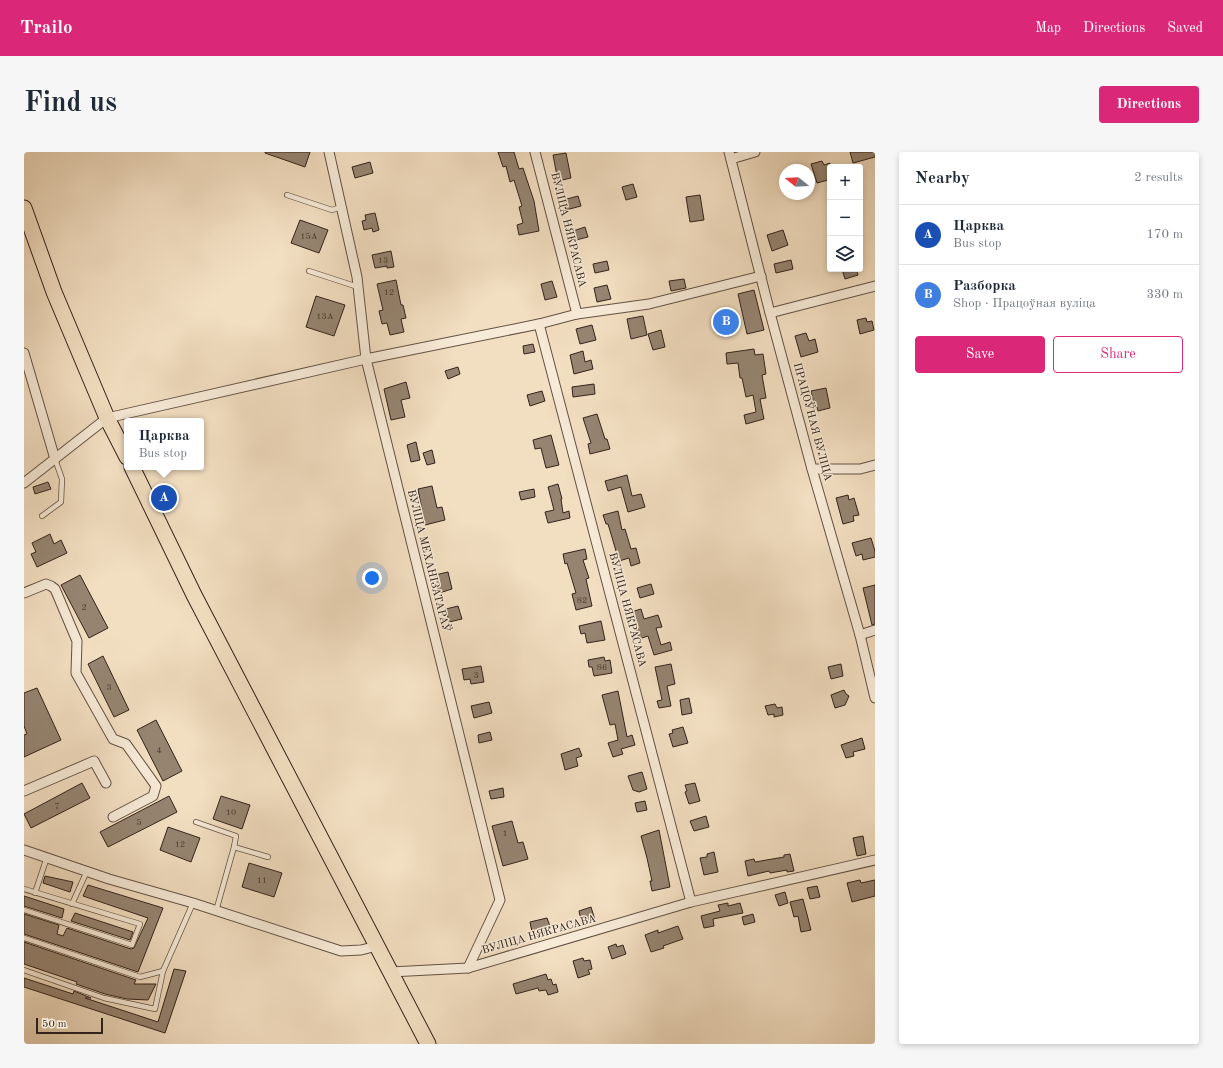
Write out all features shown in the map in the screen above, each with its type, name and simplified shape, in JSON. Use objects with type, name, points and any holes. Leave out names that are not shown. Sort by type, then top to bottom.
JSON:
[{"type":"main road","points":[[24,208],[54,292],[107,418],[124,451]]},
{"type":"main road","points":[[133,470],[194,595],[428,1044]]},
{"type":"street","name":"ВУЛІЦА МЕХАНІЗАТАРАЎ","points":[[328,152],[358,287],[366,359],[500,900],[468,968]]},
{"type":"street","name":"ВУЛІЦА НЯКРАСАВА","points":[[535,152],[577,314]]},
{"type":"street","points":[[730,156],[755,152]]},
{"type":"street","name":"ПРАЦОЎНАЯ ВУЛІЦА","points":[[730,156],[762,276],[770,313],[812,469],[860,635],[875,698]]},
{"type":"street","points":[[24,483],[107,418],[366,359],[539,324],[577,314],[649,304],[762,276]]},
{"type":"street","points":[[770,313],[875,286]]},
{"type":"street","name":"ВУЛІЦА НЯКРАСАВА","points":[[539,324],[691,902]]},
{"type":"street","points":[[24,353],[55,459]]},
{"type":"street","points":[[812,469],[860,469],[875,465]]},
{"type":"street","points":[[24,594],[46,584],[55,589],[77,641],[76,673],[113,739],[126,744],[156,786],[153,796],[113,817]]},
{"type":"street","points":[[860,635],[875,630]]},
{"type":"street","points":[[24,791],[94,761],[106,783]]},
{"type":"street","points":[[24,850],[110,879],[193,903],[341,951],[361,950],[377,946]]},
{"type":"street","name":"ВУЛІЦА НЯКРАСАВА","points":[[390,972],[468,968],[691,902],[875,860]]},
{"type":"lane","points":[[286,195],[332,210],[341,207]]},
{"type":"lane","points":[[309,271],[358,287]]},
{"type":"lane","points":[[42,516],[60,502],[62,480],[55,459]]},
{"type":"lane","points":[[196,822],[236,836],[216,911]]},
{"type":"lane","points":[[234,847],[268,857]]},
{"type":"lane","points":[[35,892],[47,858]]},
{"type":"lane","points":[[72,904],[87,871]]},
{"type":"lane","points":[[24,889],[140,924],[132,945],[24,910]]},
{"type":"lane","points":[[24,970],[104,998],[155,1009],[163,971],[193,903]]},
{"type":"lane","points":[[24,938],[140,977],[163,971]]},
{"type":"building","points":[[265,152],[310,152],[305,167]]},
{"type":"building","points":[[498,152],[514,152],[519,169],[523,168],[534,201],[539,231],[519,235],[517,225],[523,223],[519,207],[522,206],[514,180],[510,182],[506,166],[503,167]]},
{"type":"building","points":[[850,152],[875,152],[875,157],[853,163]]},
{"type":"building","points":[[566,153],[571,178],[558,181],[553,155]]},
{"type":"building","points":[[822,161],[824,165],[827,164],[827,180],[817,183],[815,177],[815,164],[811,164]]},
{"type":"building","points":[[370,162],[373,173],[355,178],[352,167]]},
{"type":"building","points":[[633,184],[637,197],[626,200],[622,187]]},
{"type":"building","points":[[700,195],[704,220],[690,222],[686,197]]},
{"type":"building","points":[[578,196],[581,206],[566,210],[563,200]]},
{"type":"building","points":[[375,213],[379,230],[373,232],[372,228],[364,230],[362,221],[366,220],[365,215]]},
{"type":"building","points":[[300,220],[328,230],[319,253],[291,243]]},
{"type":"building","points":[[585,227],[588,237],[576,240],[573,231]]},
{"type":"building","points":[[783,230],[788,245],[772,251],[767,235]]},
{"type":"building","points":[[391,251],[394,267],[387,268],[387,266],[375,268],[372,255]]},
{"type":"building","points":[[791,260],[793,269],[776,273],[774,264]]},
{"type":"building","points":[[607,261],[609,270],[595,273],[593,264]]},
{"type":"building","points":[[843,272],[857,272],[858,275],[845,279]]},
{"type":"building","points":[[684,279],[686,288],[671,291],[669,281]]},
{"type":"building","points":[[396,280],[401,305],[403,305],[406,318],[401,319],[404,332],[390,335],[387,323],[382,324],[379,311],[383,310],[377,284]]},
{"type":"building","points":[[552,281],[557,297],[545,300],[541,284]]},
{"type":"building","points":[[607,285],[611,299],[597,302],[594,288]]},
{"type":"building","points":[[754,290],[764,330],[747,334],[738,294]]},
{"type":"building","points":[[316,296],[345,305],[334,336],[306,327]]},
{"type":"building","points":[[643,316],[647,335],[631,339],[627,319]]},
{"type":"building","points":[[866,318],[867,322],[872,321],[874,330],[860,334],[857,320]]},
{"type":"building","points":[[592,325],[596,340],[580,344],[576,329]]},
{"type":"building","points":[[661,330],[665,347],[653,350],[648,334]]},
{"type":"building","points":[[806,333],[809,341],[815,339],[818,352],[801,357],[795,336]]},
{"type":"building","points":[[533,344],[535,352],[524,354],[523,346]]},
{"type":"building","points":[[754,349],[755,355],[763,354],[766,374],[762,375],[766,398],[760,399],[764,419],[746,424],[744,415],[756,412],[753,395],[746,397],[742,378],[740,378],[738,363],[727,364],[726,353]]},
{"type":"building","points":[[583,351],[585,362],[591,360],[593,369],[574,374],[570,355]]},
{"type":"building","points":[[458,367],[460,374],[448,379],[445,371]]},
{"type":"building","points":[[406,382],[410,398],[401,400],[405,417],[391,420],[384,389]]},
{"type":"building","points":[[594,384],[595,394],[573,397],[572,387]]},
{"type":"building","points":[[826,388],[830,408],[818,411],[817,407],[815,408],[811,391]]},
{"type":"building","points":[[542,391],[545,401],[530,406],[527,395]]},
{"type":"building","points":[[597,414],[605,439],[607,439],[610,449],[590,454],[588,444],[591,443],[583,418]]},
{"type":"building","points":[[551,435],[559,465],[546,468],[541,448],[535,449],[533,440]]},
{"type":"building","points":[[416,442],[420,460],[411,462],[407,445]]},
{"type":"building","points":[[432,450],[435,463],[427,465],[423,453]]},
{"type":"building","points":[[627,475],[632,496],[641,494],[645,507],[628,512],[621,487],[608,491],[605,481]]},
{"type":"building","points":[[48,482],[51,489],[35,494],[33,487]]},
{"type":"building","points":[[558,484],[562,499],[563,513],[569,511],[570,518],[548,523],[545,512],[554,510],[548,487]]},
{"type":"building","points":[[432,486],[437,508],[442,507],[445,520],[425,525],[418,489]]},
{"type":"building","points":[[534,489],[535,497],[521,500],[519,492]]},
{"type":"building","points":[[848,495],[849,500],[854,498],[859,515],[853,516],[854,521],[843,524],[836,498]]},
{"type":"building","points":[[618,511],[622,530],[625,529],[631,549],[636,548],[640,563],[631,566],[629,558],[619,561],[608,524],[606,524],[603,515]]},
{"type":"building","points":[[50,534],[54,544],[61,540],[67,553],[37,567],[31,554],[36,552],[32,543]]},
{"type":"building","points":[[871,538],[875,551],[875,557],[863,560],[862,554],[856,556],[852,543]]},
{"type":"building","points":[[585,549],[587,559],[583,560],[589,578],[586,579],[592,606],[576,610],[572,594],[576,593],[567,563],[565,564],[563,554]]},
{"type":"building","points":[[448,572],[452,589],[439,593],[435,575]]},
{"type":"building","points":[[80,575],[108,628],[89,638],[61,585]]},
{"type":"building","points":[[651,584],[654,594],[640,598],[637,588]]},
{"type":"building","points":[[875,585],[875,624],[872,625],[863,588]]},
{"type":"building","points":[[458,606],[462,619],[449,622],[446,609]]},
{"type":"building","points":[[641,609],[644,619],[658,615],[662,627],[656,628],[661,645],[670,642],[672,650],[654,655],[648,636],[639,639],[631,612]]},
{"type":"building","points":[[601,621],[605,640],[587,643],[585,633],[581,634],[579,626]]},
{"type":"building","points":[[103,656],[129,710],[114,717],[88,664]]},
{"type":"building","points":[[604,657],[605,661],[610,660],[612,673],[594,676],[592,667],[589,667],[588,660]]},
{"type":"building","points":[[671,664],[675,684],[667,686],[671,706],[659,708],[657,701],[662,700],[655,667]]},
{"type":"building","points":[[841,664],[843,676],[831,679],[828,667]]},
{"type":"building","points":[[481,666],[484,682],[471,684],[470,679],[464,680],[462,669]]},
{"type":"building","points":[[37,688],[61,740],[24,757],[24,735],[27,734],[24,726],[24,693]]},
{"type":"building","points":[[844,690],[849,696],[845,705],[835,708],[831,695]]},
{"type":"building","points":[[618,691],[627,737],[632,735],[635,745],[621,749],[623,754],[613,757],[608,743],[618,740],[615,724],[610,725],[602,695]]},
{"type":"building","points":[[689,698],[692,713],[682,715],[680,700]]},
{"type":"building","points":[[489,702],[492,713],[474,718],[471,706]]},
{"type":"building","points":[[775,704],[777,708],[782,707],[783,715],[774,717],[774,714],[768,715],[765,706]]},
{"type":"building","points":[[156,720],[182,771],[163,781],[137,730]]},
{"type":"building","points":[[683,727],[688,743],[673,747],[669,734],[673,733],[672,730]]},
{"type":"building","points":[[490,732],[492,740],[479,743],[478,735]]},
{"type":"building","points":[[862,738],[865,749],[853,752],[854,756],[846,758],[841,745]]},
{"type":"building","points":[[579,748],[582,756],[576,758],[578,766],[565,770],[561,754]]},
{"type":"building","points":[[642,772],[647,789],[639,792],[633,790],[628,776]]},
{"type":"building","points":[[82,783],[90,798],[31,828],[24,814]]},
{"type":"building","points":[[695,783],[700,801],[689,804],[685,792],[687,791],[685,785]]},
{"type":"building","points":[[503,788],[504,797],[491,799],[489,791]]},
{"type":"building","points":[[169,796],[177,812],[108,847],[100,832]]},
{"type":"building","points":[[221,796],[250,805],[242,829],[213,819]]},
{"type":"building","points":[[645,801],[647,810],[637,812],[635,803]]},
{"type":"building","points":[[706,816],[709,827],[694,831],[690,821]]},
{"type":"building","points":[[512,821],[518,843],[523,842],[528,859],[503,866],[492,826]]},
{"type":"building","points":[[168,827],[200,838],[191,862],[160,850]]},
{"type":"building","points":[[659,830],[670,887],[652,891],[650,881],[652,881],[641,836]]},
{"type":"building","points":[[863,836],[866,854],[857,856],[853,838]]},
{"type":"building","points":[[714,852],[718,872],[704,875],[700,858],[707,857],[707,854]]},
{"type":"building","points":[[790,854],[794,871],[787,872],[787,870],[770,873],[769,871],[748,876],[745,861],[754,859],[755,862],[784,857],[784,855]]},
{"type":"building","points":[[249,863],[282,873],[274,897],[242,887]]},
{"type":"building","points":[[45,876],[73,882],[70,892],[43,883]]},
{"type":"building","points":[[860,880],[861,883],[875,880],[875,896],[852,902],[847,883]]},
{"type":"building","points":[[88,885],[163,908],[138,972],[24,934],[24,914],[59,925],[57,934],[63,936],[67,928],[131,949],[134,948],[148,918],[83,896]]},
{"type":"building","points":[[817,886],[820,897],[810,899],[807,888]]},
{"type":"building","points":[[785,892],[788,903],[779,906],[775,895]]},
{"type":"building","points":[[24,896],[64,909],[62,918],[24,906]]},
{"type":"building","points":[[803,899],[811,930],[801,932],[798,916],[794,917],[790,902]]},
{"type":"building","points":[[728,903],[728,906],[740,903],[743,913],[713,919],[714,926],[704,928],[701,916],[720,911],[718,905]]},
{"type":"building","points":[[591,907],[595,920],[582,924],[579,911]]},
{"type":"building","points":[[75,913],[133,932],[130,940],[71,921]]},
{"type":"building","points":[[753,914],[755,922],[744,925],[742,917]]},
{"type":"building","points":[[547,918],[550,926],[546,927],[547,933],[533,937],[530,922]]},
{"type":"building","points":[[678,926],[683,939],[651,952],[645,935],[658,930],[658,933]]},
{"type":"building","points":[[24,942],[136,980],[134,984],[156,984],[148,1000],[127,999],[105,994],[76,984],[77,982],[24,964]]},
{"type":"building","points":[[616,944],[617,947],[623,945],[626,954],[612,959],[608,947]]},
{"type":"building","points":[[583,958],[584,961],[590,960],[592,969],[588,970],[590,974],[578,978],[573,961]]},
{"type":"building","points":[[174,969],[186,971],[165,1033],[24,987],[24,978],[73,994],[74,991],[91,998],[85,998],[158,1022]]},
{"type":"building","points":[[546,974],[548,980],[551,979],[553,985],[556,984],[558,992],[548,995],[546,990],[539,991],[538,988],[516,994],[513,984]]},
{"type":"place","name":"Разборка","points":[[726,322]]},
{"type":"place","name":"Царква","points":[[164,498]]}]
